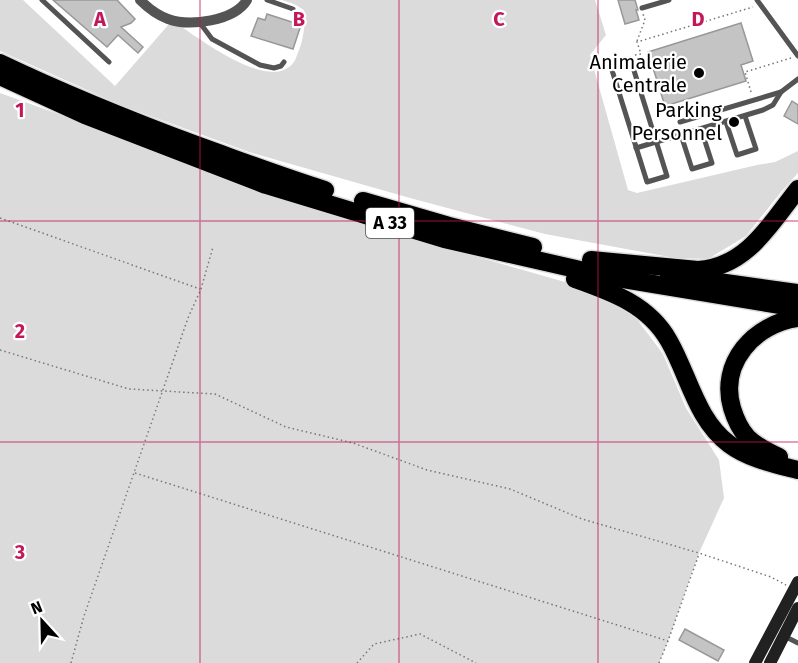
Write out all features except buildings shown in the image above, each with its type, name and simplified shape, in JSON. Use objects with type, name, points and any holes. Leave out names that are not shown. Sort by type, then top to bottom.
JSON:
[{"type":"highway","name":"A 33","points":[[0,63],[152,128],[308,184],[449,226],[618,266],[798,293]]},
{"type":"highway","name":"A 33","points":[[0,76],[85,115],[266,185],[444,239],[611,277],[798,308]]},
{"type":"highway","points":[[591,260],[698,270],[719,267],[740,256],[756,243],[798,189]]},
{"type":"highway","points":[[516,256],[611,291],[624,297],[643,311],[668,339],[695,399],[712,429],[745,454],[798,470]]},
{"type":"highway","points":[[798,318],[776,324],[752,339],[737,358],[729,388],[735,417],[748,437],[772,454],[798,463]]},
{"type":"main road","points":[[755,663],[796,586]]},
{"type":"main road","points":[[770,663],[798,608]]},
{"type":"street","points":[[140,0],[168,19],[199,22],[234,13],[248,0]]},
{"type":"lane","points":[[42,0],[109,62]]},
{"type":"lane","points":[[267,0],[293,9]]},
{"type":"lane","points":[[642,8],[669,0]]},
{"type":"lane","points":[[758,2],[798,56]]},
{"type":"lane","points":[[199,22],[212,39],[260,65],[274,68],[281,66],[284,62]]},
{"type":"lane","points":[[631,61],[656,142],[666,176],[647,182],[611,68],[631,61]]},
{"type":"lane","points":[[636,148],[764,110],[773,105],[781,92],[798,79]]},
{"type":"lane","points":[[680,122],[781,92]]},
{"type":"lane","points":[[726,122],[737,155],[756,149],[745,116]]},
{"type":"lane","points":[[681,135],[692,169],[712,163],[701,129]]},
{"type":"lane","points":[[784,636],[798,644]]},
{"type":"path","points":[[637,42],[758,2]]},
{"type":"path","points":[[631,61],[631,56],[641,54],[637,42],[645,20],[642,8]]},
{"type":"path","points":[[753,100],[745,72],[798,56]]},
{"type":"path","points":[[0,218],[201,289]]},
{"type":"path","points":[[71,663],[84,616],[188,318],[201,289],[213,247]]},
{"type":"path","points":[[0,350],[129,388],[215,394],[286,427],[353,443],[427,470],[510,489],[582,519],[699,553],[796,586]]},
{"type":"path","points":[[135,473],[668,641]]},
{"type":"path","points":[[659,663],[699,553]]},
{"type":"path","points":[[357,663],[374,645],[420,634],[476,663]]},
{"type":"shaded area","points":[[0,0],[23,0],[115,86],[170,23],[181,27],[218,51],[246,65],[273,72],[284,70],[294,62],[299,50],[304,33],[305,15],[304,10],[282,0],[595,0],[606,35],[590,55],[628,190],[637,193],[775,162],[798,151],[798,173],[746,236],[708,259],[675,258],[545,234],[249,152],[123,106],[0,51]]},
{"type":"shaded area","points":[[0,93],[366,225],[579,286],[614,303],[636,318],[663,354],[686,408],[719,460],[724,498],[699,553],[659,663],[0,663]]},
{"type":"place","name":"Animalerie Centrale","points":[[699,73]]},
{"type":"place","name":"Parking Personnel","points":[[734,122]]}]
